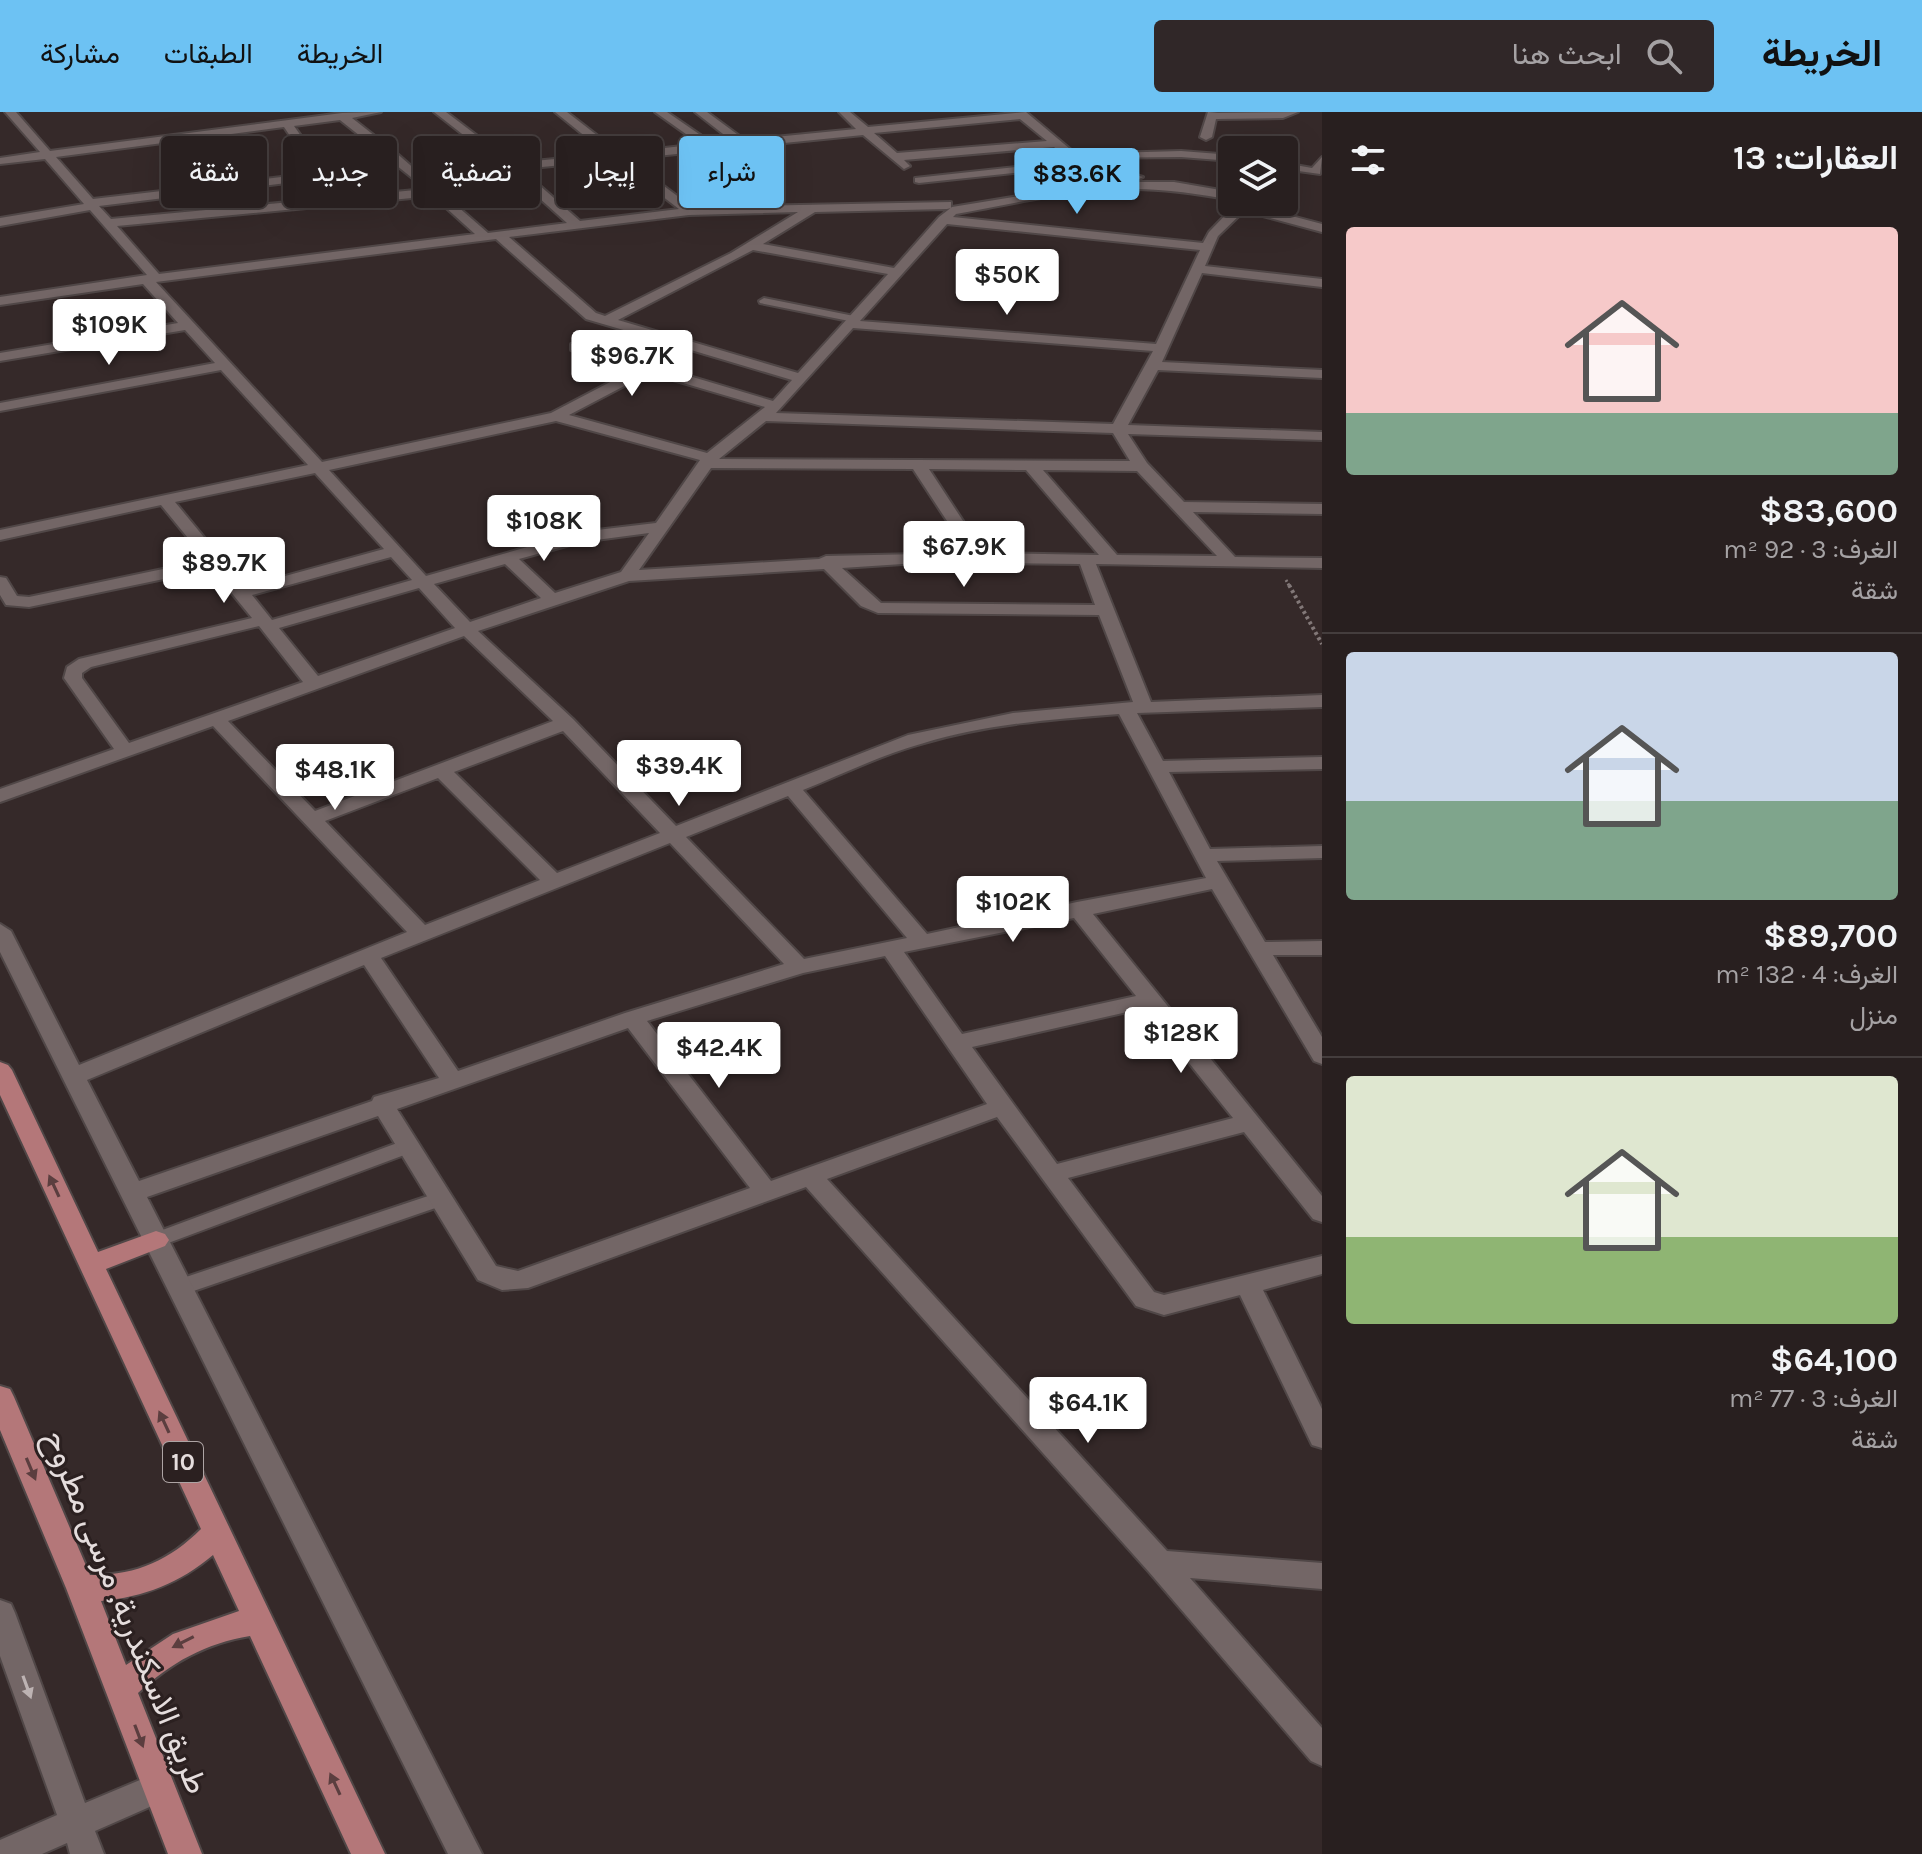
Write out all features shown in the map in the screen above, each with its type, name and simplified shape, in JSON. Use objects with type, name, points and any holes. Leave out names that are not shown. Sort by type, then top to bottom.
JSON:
[{"type":"main road","name":"10","points":[[0,1070],[368,1854]]},
{"type":"main road","points":[[91,1265],[156,1240]]},
{"type":"main road","name":"طريق الاسكندرية, مرسى مطروح","points":[[0,1397],[81,1588],[185,1854]]},
{"type":"main road","points":[[81,1588],[107,1590],[158,1578],[181,1566],[216,1533]]},
{"type":"main road","points":[[121,1689],[144,1667],[198,1635],[227,1625],[258,1621]]},
{"type":"street","points":[[10,112],[108,223],[188,325],[466,629],[566,723],[799,967]]},
{"type":"street","points":[[294,112],[303,122]]},
{"type":"street","points":[[0,161],[376,112]]},
{"type":"street","points":[[439,112],[470,136]]},
{"type":"street","points":[[560,112],[591,136]]},
{"type":"street","points":[[660,112],[695,136]]},
{"type":"street","points":[[700,112],[733,136]]},
{"type":"street","points":[[1206,137],[1213,114],[1283,115],[1293,112]]},
{"type":"street","points":[[784,140],[1021,114],[1077,159],[1218,196]]},
{"type":"street","points":[[342,116],[368,136]]},
{"type":"street","points":[[844,117],[894,157],[948,212]]},
{"type":"street","points":[[729,133],[821,122]]},
{"type":"street","points":[[287,124],[295,136]]},
{"type":"street","points":[[894,157],[1057,143]]},
{"type":"street","points":[[919,180],[1077,159],[1181,154],[1218,157]]},
{"type":"street","points":[[397,159],[413,172]]},
{"type":"street","points":[[1298,169],[1320,169]]},
{"type":"street","points":[[0,222],[92,204],[283,180]]},
{"type":"street","points":[[627,576],[708,460],[770,412],[948,212],[1098,187],[1133,185],[1186,189]]},
{"type":"street","points":[[663,191],[689,211]]},
{"type":"street","points":[[540,192],[576,224]]},
{"type":"street","points":[[108,223],[283,206]]},
{"type":"street","points":[[456,208],[585,312],[605,321],[800,378]]},
{"type":"street","points":[[605,321],[752,246],[812,208]]},
{"type":"street","points":[[0,287],[4,300],[689,211],[812,208],[948,212],[1207,247]]},
{"type":"street","points":[[1118,429],[1153,366],[1207,247],[1228,216]]},
{"type":"street","points":[[1286,216],[1322,228]]},
{"type":"street","points":[[752,246],[896,272]]},
{"type":"street","points":[[1196,269],[1322,283]]},
{"type":"street","points":[[852,322],[1161,348]]},
{"type":"street","points":[[0,357],[188,325]]},
{"type":"street","points":[[0,535],[556,416],[689,346]]},
{"type":"street","points":[[576,347],[770,412],[1322,436]]},
{"type":"street","points":[[0,407],[224,365]]},
{"type":"street","points":[[1153,366],[1322,374]]},
{"type":"street","points":[[556,416],[708,460],[1141,466]]},
{"type":"street","points":[[1118,429],[1141,466],[1230,561]]},
{"type":"street","points":[[917,463],[979,557]]},
{"type":"street","points":[[1030,465],[1112,559]]},
{"type":"street","points":[[166,501],[315,684]]},
{"type":"street","points":[[1179,507],[1322,509]]},
{"type":"street","points":[[126,752],[73,678],[77,667],[266,623],[598,533],[661,527]]},
{"type":"street","points":[[241,593],[395,551]]},
{"type":"street","points":[[507,557],[552,599]]},
{"type":"street","points":[[0,796],[466,629],[627,576],[826,561],[979,557],[1322,563]]},
{"type":"street","points":[[1086,559],[1158,767],[1218,882],[1322,1056]]},
{"type":"street","points":[[826,561],[867,602],[878,608],[1105,610]]},
{"type":"street","points":[[0,582],[12,601],[29,602],[216,563]]},
{"type":"street","points":[[74,1076],[202,1021],[674,833],[946,730],[1001,720],[1322,701]]},
{"type":"street","points":[[216,719],[422,935]]},
{"type":"street","points":[[312,819],[566,723]]},
{"type":"street","points":[[1158,767],[1322,763]]},
{"type":"street","points":[[441,770],[554,882]]},
{"type":"street","points":[[791,788],[920,940]]},
{"type":"street","points":[[1204,855],[1322,852]]},
{"type":"street","points":[[132,1193],[382,1103],[633,1018],[799,967],[1077,908],[1218,882]]},
{"type":"street","points":[[1077,908],[1322,1213]]},
{"type":"street","points":[[0,931],[465,1854]]},
{"type":"street","points":[[889,947],[1002,1107],[1145,1299],[1164,1305],[1322,1265]]},
{"type":"street","points":[[1258,949],[1322,948]]},
{"type":"street","points":[[369,956],[452,1080]]},
{"type":"street","points":[[957,1043],[1150,1000]]},
{"type":"street","points":[[633,1018],[766,1192]]},
{"type":"street","points":[[382,1103],[487,1273],[502,1280],[519,1281],[1002,1107]]},
{"type":"street","points":[[1051,1174],[1249,1122]]},
{"type":"street","points":[[810,1176],[1159,1563],[1322,1751]]},
{"type":"street","points":[[1247,1284],[1322,1437]]},
{"type":"street","points":[[1159,1563],[1322,1576]]},
{"type":"street","points":[[0,1613],[87,1854]]},
{"type":"street","points":[[5,1854],[159,1787]]},
{"type":"lane","points":[[764,301],[852,322]]},
{"type":"lane","points":[[156,1240],[408,1146]]},
{"type":"lane","points":[[179,1288],[440,1199]]},
{"type":"path","points":[[1275,562],[1322,644]]}]
